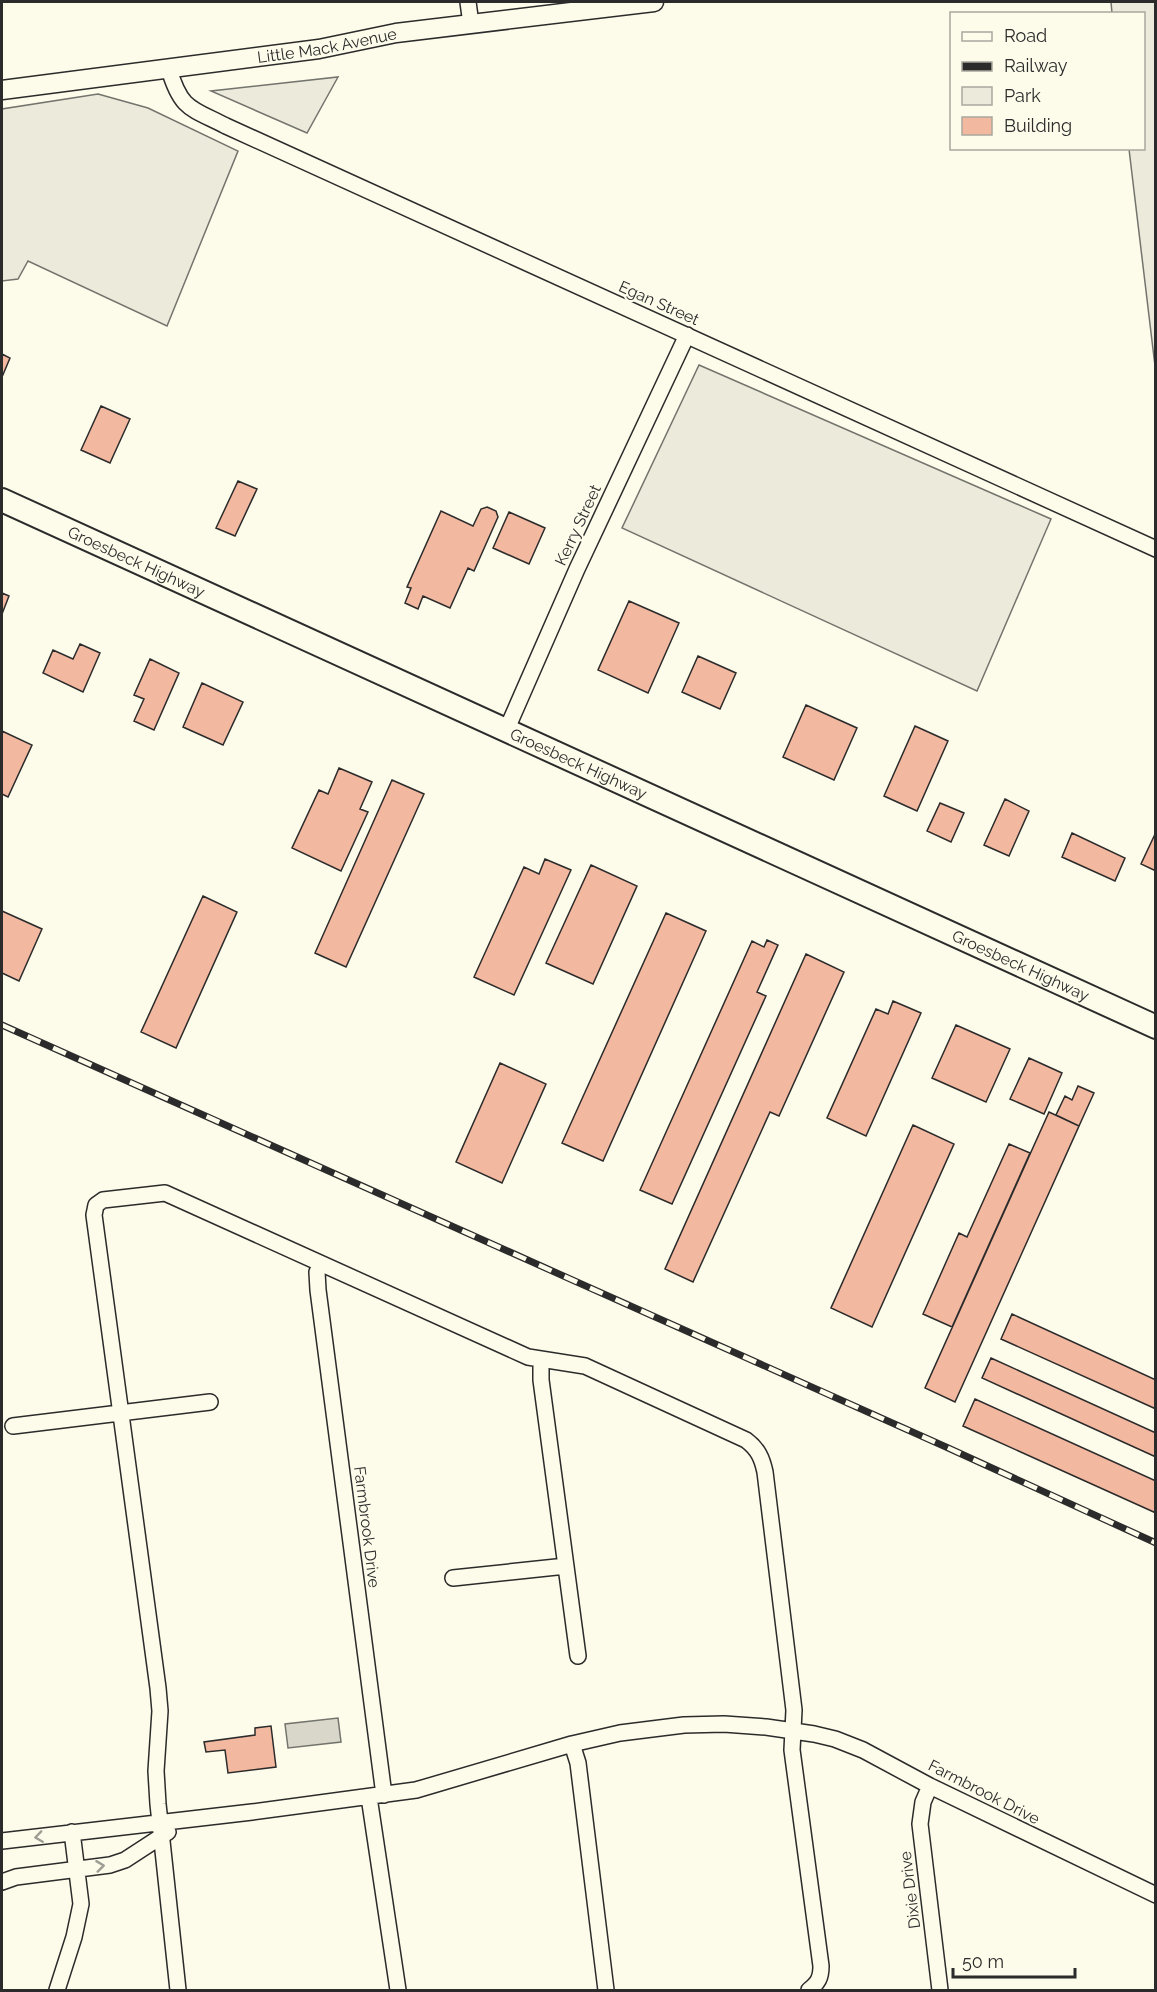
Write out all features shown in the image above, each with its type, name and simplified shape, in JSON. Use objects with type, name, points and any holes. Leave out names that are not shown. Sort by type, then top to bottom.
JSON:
[{"type":"main road","name":"Groesbeck Highway","points":[[2,500],[1155,1027]]},
{"type":"street","points":[[468,2],[471,24]]},
{"type":"street","name":"Little Mack Avenue","points":[[2,90],[320,49],[396,33],[654,2]]},
{"type":"street","name":"Egan Street","points":[[169,69],[180,100],[216,121],[1155,549]]},
{"type":"street","name":"Kerry Street","points":[[506,731],[577,569],[687,335]]},
{"type":"street","points":[[178,1990],[160,1830],[156,1771],[160,1711],[158,1688],[94,1215],[96,1205],[103,1200],[165,1193],[528,1357],[585,1366],[746,1440],[755,1447],[762,1458],[765,1472],[794,1710],[792,1750],[821,1966],[821,1977],[817,1984],[809,1990]]},
{"type":"street","name":"Farmbrook Drive","points":[[321,1264],[317,1272],[318,1290],[398,1990]]},
{"type":"street","points":[[541,1360],[541,1380],[578,1656]]},
{"type":"street","points":[[13,1426],[210,1402]]},
{"type":"street","points":[[453,1578],[566,1566]]},
{"type":"street","name":"Farmbrook Drive","points":[[2,1882],[16,1877],[110,1865],[125,1860],[160,1830],[185,1820],[416,1790],[572,1744],[620,1733],[684,1725],[724,1724],[794,1730],[835,1739],[863,1750],[930,1786],[1155,1895]]},
{"type":"street","points":[[572,1744],[578,1763],[606,1990]]},
{"type":"street","name":"Dixie Drive","points":[[930,1786],[923,1802],[920,1824],[940,1990]]},
{"type":"street","name":"Farmbrook Drive","points":[[2,1841],[72,1832],[160,1830]]},
{"type":"street","points":[[57,1990],[79,1920],[81,1904],[72,1832]]},
{"type":"green space","points":[[1111,2],[1155,2],[1155,366],[1129,150],[1145,150],[1145,12],[1112,12]]},
{"type":"green space","points":[[338,77],[307,133],[211,91]]},
{"type":"green space","points":[[98,94],[148,108],[238,151],[167,326],[28,261],[18,279],[2,281],[2,109]]},
{"type":"green space","points":[[699,365],[1051,519],[977,691],[622,528]]},
{"type":"shaded area","points":[[338,1718],[341,1742],[288,1748],[285,1724]]},
{"type":"building","points":[[2,354],[10,358],[2,377]]},
{"type":"building","points":[[101,406],[130,419],[110,463],[81,450]]},
{"type":"building","points":[[238,481],[257,489],[235,536],[216,528]]},
{"type":"building","points":[[487,507],[496,511],[498,517],[474,571],[468,568],[450,608],[423,596],[418,609],[405,603],[411,588],[407,587],[441,511],[473,526],[481,509]]},
{"type":"building","points":[[509,512],[545,528],[529,564],[493,548]]},
{"type":"building","points":[[2,593],[9,596],[2,614]]},
{"type":"building","points":[[629,601],[679,623],[648,693],[598,670]]},
{"type":"building","points":[[80,644],[100,653],[83,692],[43,673],[53,650],[73,659]]},
{"type":"building","points":[[698,656],[736,673],[720,709],[682,692]]},
{"type":"building","points":[[150,659],[179,673],[154,730],[134,721],[144,699],[134,695]]},
{"type":"building","points":[[202,683],[243,702],[223,745],[183,727]]},
{"type":"building","points":[[806,705],[857,728],[834,780],[783,757]]},
{"type":"building","points":[[915,726],[948,741],[917,811],[884,796]]},
{"type":"building","points":[[2,731],[32,745],[8,797],[2,794]]},
{"type":"building","points":[[339,768],[372,782],[360,809],[368,812],[341,871],[292,848],[319,790],[328,794]]},
{"type":"building","points":[[392,780],[424,794],[346,967],[315,953]]},
{"type":"building","points":[[1005,799],[1029,811],[1009,856],[984,845]]},
{"type":"building","points":[[940,803],[964,813],[951,842],[927,831]]},
{"type":"building","points":[[1156,832],[1156,871],[1141,864]]},
{"type":"building","points":[[1072,833],[1125,858],[1115,881],[1062,857]]},
{"type":"building","points":[[545,859],[571,870],[514,995],[474,977],[524,867],[539,874]]},
{"type":"building","points":[[591,865],[637,886],[593,984],[546,963]]},
{"type":"building","points":[[203,896],[237,912],[176,1048],[141,1032]]},
{"type":"building","points":[[2,911],[42,929],[19,981],[2,973]]},
{"type":"building","points":[[666,913],[706,931],[603,1161],[562,1143]]},
{"type":"building","points":[[767,940],[778,945],[757,992],[766,996],[672,1204],[640,1190],[752,941],[764,947]]},
{"type":"building","points":[[806,954],[844,972],[779,1116],[770,1112],[693,1282],[665,1269]]},
{"type":"building","points":[[893,1001],[921,1013],[866,1136],[827,1118],[876,1009],[888,1014]]},
{"type":"building","points":[[956,1025],[1010,1049],[986,1102],[932,1078]]},
{"type":"building","points":[[1029,1058],[1062,1073],[1044,1114],[1010,1099]]},
{"type":"building","points":[[500,1063],[546,1084],[502,1183],[456,1162]]},
{"type":"building","points":[[1078,1086],[1094,1093],[1079,1126],[1056,1115],[1065,1096],[1072,1100]]},
{"type":"building","points":[[1049,1112],[1079,1126],[955,1402],[925,1388]]},
{"type":"building","points":[[913,1125],[954,1144],[872,1327],[831,1308]]},
{"type":"building","points":[[1009,1144],[1030,1153],[952,1327],[923,1314],[959,1233],[967,1237]]},
{"type":"building","points":[[1012,1314],[1156,1380],[1156,1409],[1001,1339]]},
{"type":"building","points":[[991,1358],[1156,1433],[1156,1457],[982,1378]]},
{"type":"building","points":[[975,1399],[1156,1481],[1156,1513],[963,1426]]},
{"type":"building","points":[[271,1726],[276,1767],[228,1773],[225,1750],[206,1752],[204,1742],[255,1735],[255,1728]]},
{"type":"railway","points":[[2,1025],[1156,1543]]}]
